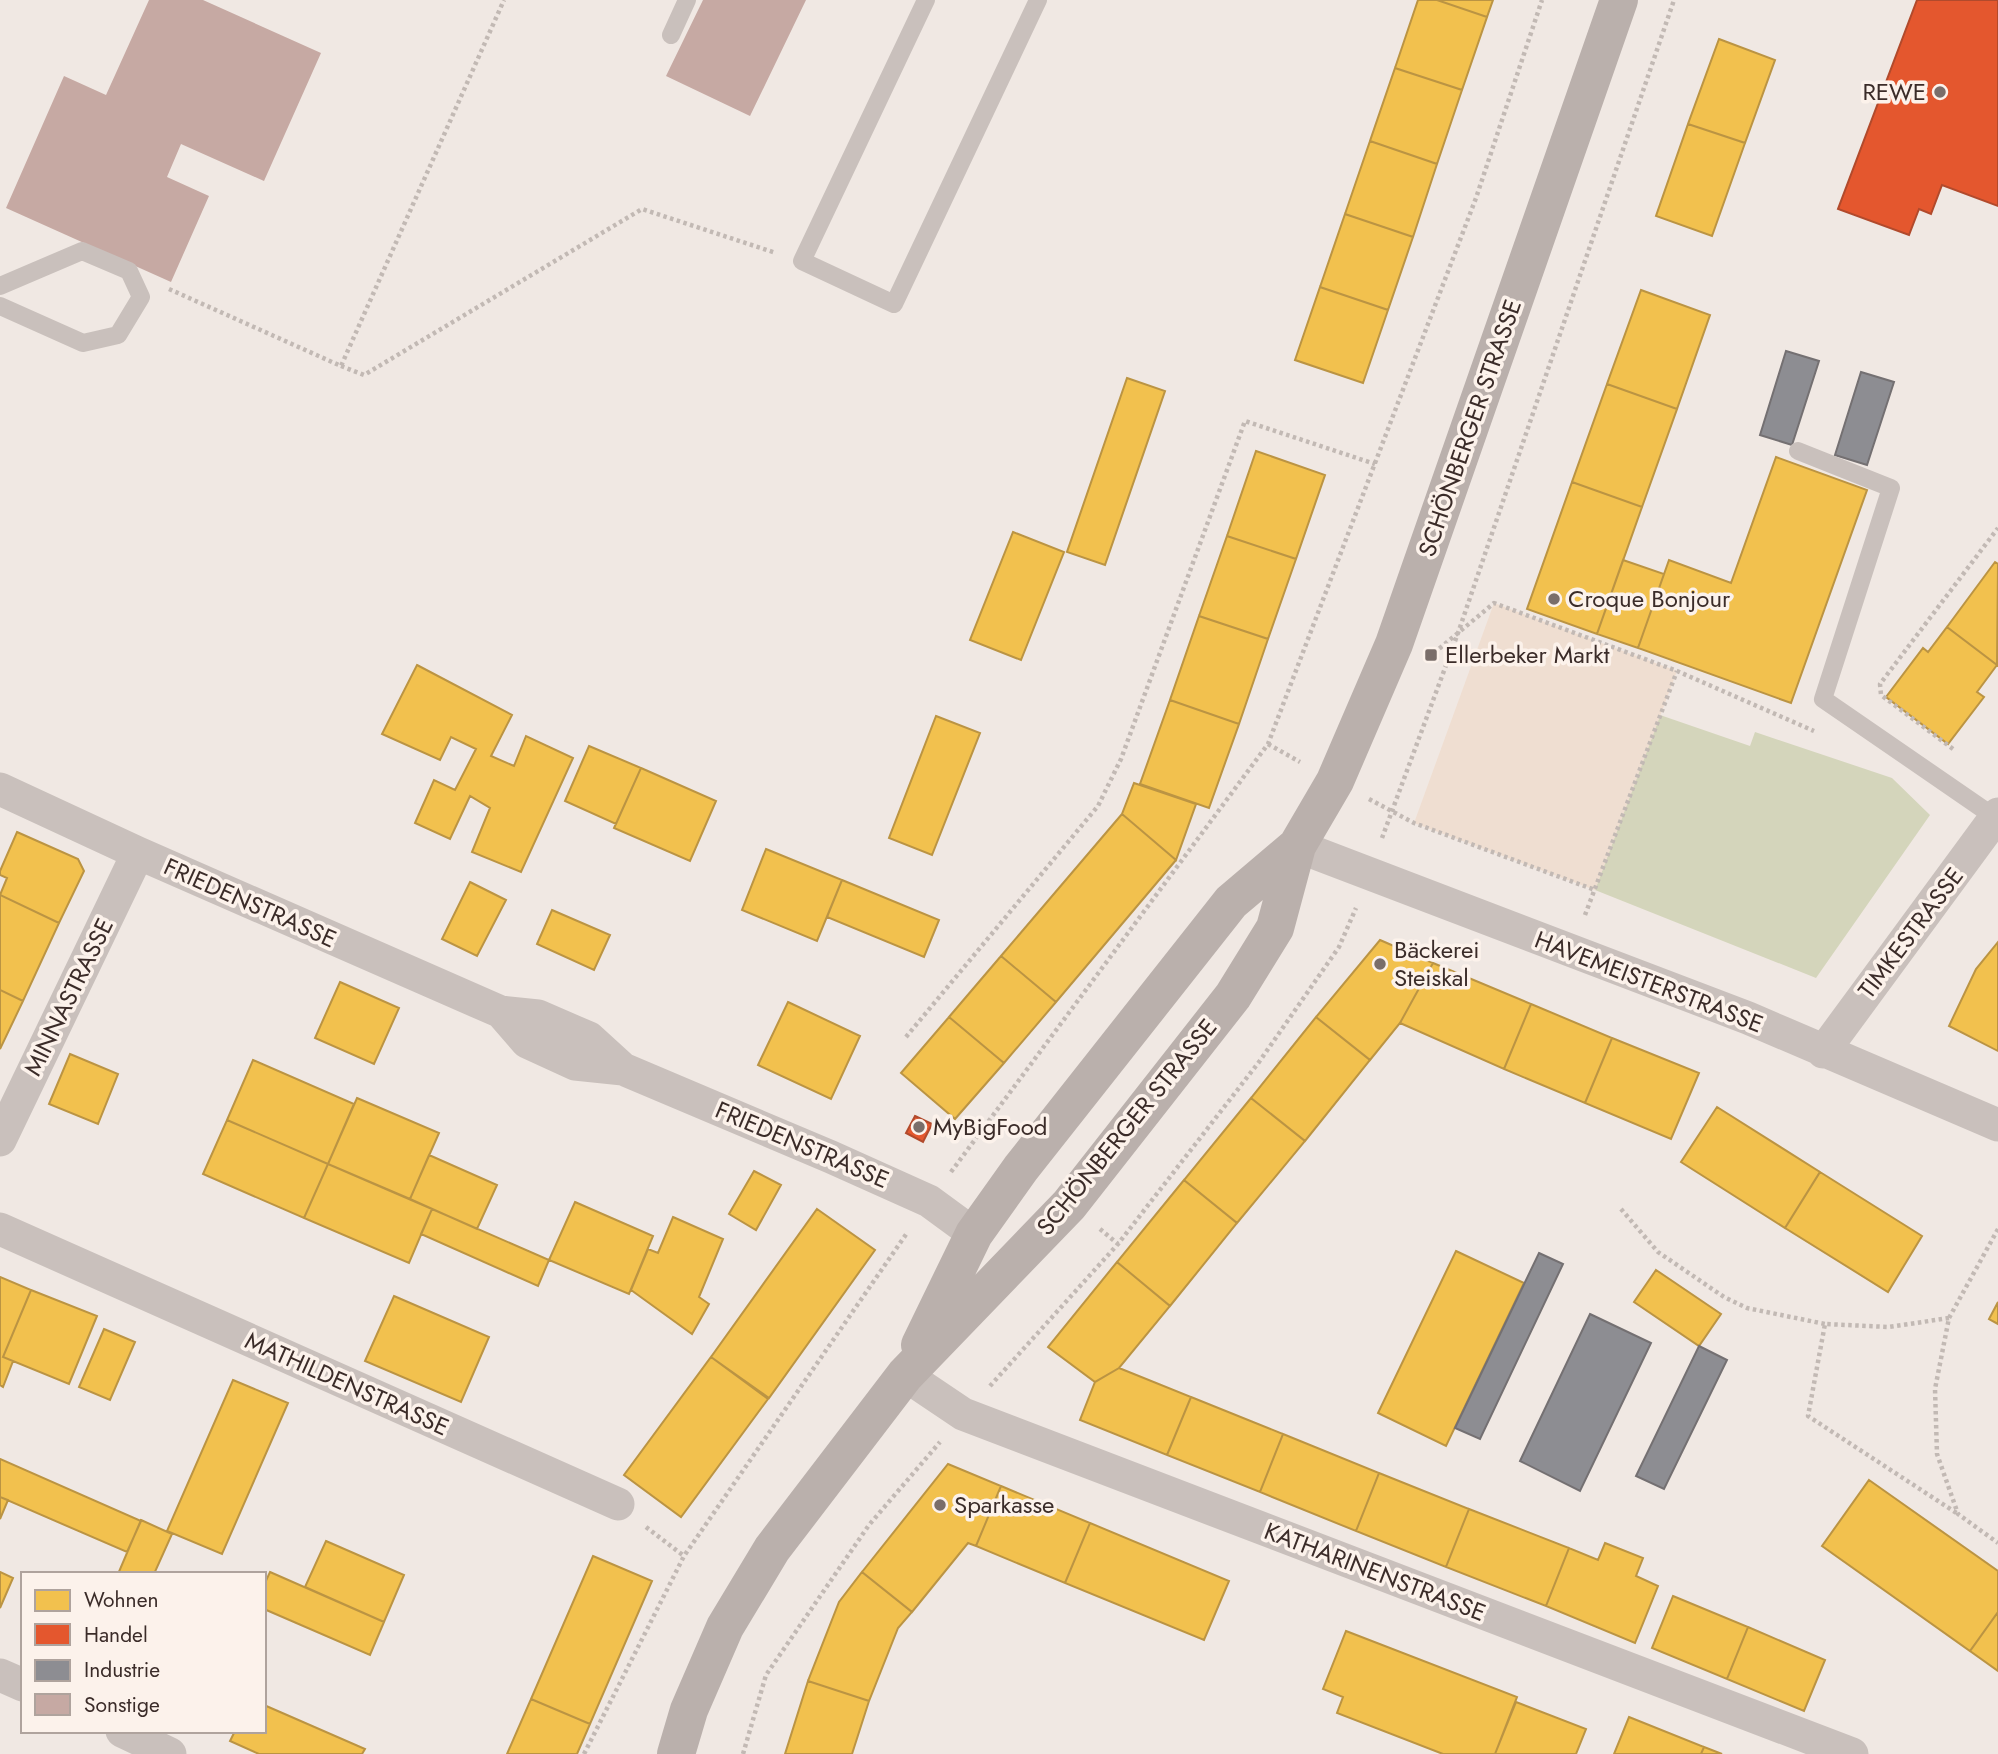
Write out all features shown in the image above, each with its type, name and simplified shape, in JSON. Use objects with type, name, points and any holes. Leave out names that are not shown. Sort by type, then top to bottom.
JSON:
[{"type":"main road","name":"SCHÖNBERGER STRASSE","points":[[676,1754],[689,1710],[725,1627],[765,1560],[905,1376],[1069,1205],[1233,996],[1275,928],[1297,846],[1335,781],[1394,644],[1619,0]]},
{"type":"main road","name":"SCHÖNBERGER STRASSE","points":[[905,1376],[974,1234],[1054,1125],[1231,902],[1297,846]]},
{"type":"street","name":"FRIEDENSTRASSE","points":[[0,789],[138,853],[501,1012],[538,1016],[589,1038],[623,1069],[929,1201],[974,1234]]},
{"type":"street","name":"TIMKESTRASSE","points":[[1823,1052],[1997,816]]},
{"type":"street","name":"HAVEMEISTERSTRASSE","points":[[1297,846],[1748,1018],[1998,1125]]},
{"type":"street","name":"MINNASTRASSE","points":[[0,1140],[138,853]]},
{"type":"street","name":"MATHILDENSTRASSE","points":[[0,1229],[618,1504]]},
{"type":"street","name":"KATHARINENSTRASSE","points":[[905,1376],[963,1414],[1852,1754]]},
{"type":"street","points":[[0,1675],[21,1684]]},
{"type":"street","points":[[125,1733],[170,1754]]},
{"type":"lane","points":[[671,35],[687,0]]},
{"type":"lane","points":[[926,0],[802,261],[894,304],[1038,0]]},
{"type":"lane","points":[[0,286],[82,250],[129,271],[141,298],[118,335],[83,343],[0,306]]},
{"type":"lane","points":[[1798,452],[1891,488],[1823,699],[1997,816]]},
{"type":"path","points":[[341,366],[504,0]]},
{"type":"path","points":[[584,1754],[684,1556],[929,1201],[1268,744],[1476,198],[1542,0]]},
{"type":"path","points":[[141,298],[167,289],[364,375],[642,209],[802,261]]},
{"type":"path","points":[[906,1037],[1098,806],[1121,759],[1245,421],[1375,464]]},
{"type":"path","points":[[1956,751],[1881,695],[1880,684],[1998,528]]},
{"type":"path","points":[[1394,644],[1431,655],[1494,604],[1677,671],[1822,735]]},
{"type":"path","points":[[1570,952],[1677,671]]},
{"type":"path","points":[[1268,744],[1414,823],[1595,890]]},
{"type":"path","points":[[1621,1209],[1658,1252],[1724,1297],[1746,1308],[1825,1324],[1889,1327],[1949,1318]]},
{"type":"path","points":[[1958,1514],[1937,1454],[1935,1389],[1949,1318],[1998,1228]]},
{"type":"path","points":[[1825,1324],[1808,1416],[1998,1543]]},
{"type":"path","points":[[618,1504],[684,1556]]},
{"type":"green space","points":[[1660,715],[1750,746],[1755,732],[1892,778],[1930,815],[1816,978],[1595,890]]},
{"type":"shaded area","points":[[1494,603],[1677,671],[1595,890],[1414,823]]},
{"type":"building: Wohnen","points":[[1418,0],[1437,0],[1487,17],[1462,90],[1395,68]]},
{"type":"building: Wohnen","points":[[1437,0],[1493,0],[1487,17]]},
{"type":"building: Wohnen","points":[[1719,39],[1775,60],[1745,143],[1688,124]]},
{"type":"building: Wohnen","points":[[1395,68],[1462,90],[1437,164],[1370,141]]},
{"type":"building: Wohnen","points":[[1688,124],[1745,143],[1712,236],[1656,216]]},
{"type":"building: Wohnen","points":[[1370,141],[1437,164],[1413,237],[1345,214]]},
{"type":"building: Wohnen","points":[[1345,214],[1413,237],[1388,310],[1320,287]]},
{"type":"building: Wohnen","points":[[1320,287],[1388,310],[1363,383],[1295,360]]},
{"type":"building: Wohnen","points":[[1641,290],[1710,315],[1677,409],[1607,384]]},
{"type":"building: Wohnen","points":[[1127,378],[1165,391],[1105,565],[1067,552]]},
{"type":"building: Wohnen","points":[[1607,384],[1677,409],[1642,507],[1572,482]]},
{"type":"building: Wohnen","points":[[1256,451],[1325,475],[1296,559],[1227,536]]},
{"type":"building: Wohnen","points":[[1776,457],[1867,490],[1791,703],[1638,648],[1669,560],[1731,583]]},
{"type":"building: Wohnen","points":[[1572,482],[1642,507],[1597,634],[1527,609]]},
{"type":"building: Wohnen","points":[[1013,532],[1064,552],[1021,660],[970,640]]},
{"type":"building: Wohnen","points":[[1227,536],[1296,559],[1268,639],[1199,616]]},
{"type":"building: Wohnen","points":[[1623,560],[1664,574],[1638,648],[1597,634]]},
{"type":"building: Wohnen","points":[[1995,562],[1998,564],[1997,665],[1947,627]]},
{"type":"building: Wohnen","points":[[1199,616],[1268,639],[1239,724],[1170,700]]},
{"type":"building: Wohnen","points":[[1947,627],[1997,665],[1977,692],[1984,697],[1948,744],[1886,697],[1923,648],[1928,652]]},
{"type":"building: Wohnen","points":[[417,665],[512,715],[491,756],[514,766],[526,736],[573,758],[521,872],[472,852],[490,808],[470,796],[450,839],[415,823],[434,780],[455,790],[476,749],[451,737],[440,760],[382,734]]},
{"type":"building: Wohnen","points":[[1170,700],[1239,724],[1209,808],[1140,784]]},
{"type":"building: Wohnen","points":[[936,716],[980,733],[932,855],[889,838]]},
{"type":"building: Wohnen","points":[[589,746],[641,768],[616,824],[565,801]]},
{"type":"building: Wohnen","points":[[641,768],[716,801],[690,861],[614,828]]},
{"type":"building: Wohnen","points":[[1134,783],[1196,804],[1176,860],[1122,814]]},
{"type":"building: Wohnen","points":[[1122,814],[1176,860],[1056,1002],[1001,956]]},
{"type":"building: Wohnen","points":[[17,832],[78,859],[84,871],[59,923],[0,895],[7,878],[0,875],[0,871]]},
{"type":"building: Wohnen","points":[[766,849],[842,880],[817,941],[742,910]]},
{"type":"building: Wohnen","points":[[842,880],[939,920],[924,957],[827,917]]},
{"type":"building: Wohnen","points":[[470,882],[506,900],[477,956],[442,939]]},
{"type":"building: Wohnen","points":[[0,895],[59,923],[23,1001],[0,990]]},
{"type":"building: Wohnen","points":[[552,910],[610,935],[594,970],[537,944]]},
{"type":"building: Wohnen","points":[[1380,940],[1433,963],[1400,1023],[1370,1060],[1316,1017]]},
{"type":"building: Wohnen","points":[[1998,942],[1998,1051],[1949,1026],[1976,969]]},
{"type":"building: Wohnen","points":[[1001,956],[1056,1002],[1004,1063],[949,1017]]},
{"type":"building: Wohnen","points":[[1433,963],[1531,1004],[1504,1069],[1400,1023]]},
{"type":"building: Wohnen","points":[[340,982],[399,1008],[374,1064],[315,1038]]},
{"type":"building: Wohnen","points":[[0,990],[23,1001],[0,1049]]},
{"type":"building: Wohnen","points":[[788,1002],[860,1036],[831,1099],[758,1065]]},
{"type":"building: Wohnen","points":[[1531,1004],[1612,1038],[1585,1103],[1504,1069]]},
{"type":"building: Wohnen","points":[[949,1017],[1004,1063],[955,1119],[901,1073]]},
{"type":"building: Wohnen","points":[[1316,1017],[1370,1060],[1305,1141],[1251,1098]]},
{"type":"building: Wohnen","points":[[1612,1038],[1699,1073],[1671,1139],[1585,1103]]},
{"type":"building: Wohnen","points":[[70,1054],[118,1074],[98,1124],[49,1104]]},
{"type":"building: Wohnen","points":[[253,1060],[354,1104],[328,1164],[227,1120]]},
{"type":"building: Wohnen","points":[[357,1098],[439,1133],[410,1199],[328,1164]]},
{"type":"building: Wohnen","points":[[1251,1098],[1305,1141],[1237,1223],[1184,1180]]},
{"type":"building: Wohnen","points":[[1717,1107],[1820,1172],[1785,1228],[1681,1162]]},
{"type":"building: Wohnen","points":[[227,1120],[328,1164],[304,1218],[203,1174]]},
{"type":"building: Wohnen","points":[[429,1155],[497,1185],[477,1229],[410,1199]]},
{"type":"building: Wohnen","points":[[328,1164],[432,1209],[409,1263],[304,1218]]},
{"type":"building: Wohnen","points":[[754,1171],[781,1185],[756,1230],[729,1214]]},
{"type":"building: Wohnen","points":[[1820,1172],[1922,1236],[1888,1292],[1785,1228]]},
{"type":"building: Wohnen","points":[[1184,1180],[1237,1223],[1170,1306],[1117,1262]]},
{"type":"building: Wohnen","points":[[575,1202],[653,1236],[629,1294],[549,1260]]},
{"type":"building: Wohnen","points":[[432,1209],[549,1260],[538,1286],[421,1234]]},
{"type":"building: Wohnen","points":[[817,1209],[875,1250],[769,1398],[711,1357]]},
{"type":"building: Wohnen","points":[[673,1217],[723,1239],[699,1297],[709,1304],[692,1334],[631,1290],[648,1249],[658,1253]]},
{"type":"building: Wohnen","points":[[1456,1251],[1524,1283],[1446,1446],[1378,1413]]},
{"type":"building: Wohnen","points":[[1117,1262],[1170,1306],[1119,1368],[1095,1382],[1048,1347]]},
{"type":"building: Wohnen","points":[[1656,1270],[1721,1314],[1699,1346],[1634,1302]]},
{"type":"building: Wohnen","points":[[0,1277],[31,1290],[3,1357],[13,1361],[3,1387],[0,1385]]},
{"type":"building: Wohnen","points":[[31,1290],[97,1316],[69,1384],[3,1357]]},
{"type":"building: Wohnen","points":[[394,1296],[489,1337],[461,1402],[365,1361]]},
{"type":"building: Wohnen","points":[[1998,1302],[1998,1324],[1989,1319]]},
{"type":"building: Wohnen","points":[[104,1329],[135,1342],[110,1400],[79,1387]]},
{"type":"building: Wohnen","points":[[711,1357],[768,1399],[681,1517],[624,1475]]},
{"type":"building: Wohnen","points":[[1119,1368],[1191,1397],[1167,1455],[1080,1420],[1095,1382]]},
{"type":"building: Wohnen","points":[[233,1380],[288,1403],[222,1554],[167,1531]]},
{"type":"building: Wohnen","points":[[1191,1397],[1283,1434],[1260,1492],[1167,1455]]},
{"type":"building: Wohnen","points":[[1283,1434],[1379,1473],[1356,1531],[1260,1492]]},
{"type":"building: Wohnen","points":[[0,1459],[141,1521],[127,1552],[0,1497]]},
{"type":"building: Wohnen","points":[[948,1464],[1001,1486],[976,1546],[968,1543],[912,1612],[862,1572]]},
{"type":"building: Wohnen","points":[[1379,1473],[1469,1509],[1446,1567],[1356,1531]]},
{"type":"building: Wohnen","points":[[1869,1480],[1998,1571],[1998,1612],[1970,1651],[1822,1546]]},
{"type":"building: Wohnen","points":[[1001,1486],[1090,1523],[1065,1583],[976,1546]]},
{"type":"building: Wohnen","points":[[0,1497],[8,1500],[0,1519]]},
{"type":"building: Wohnen","points":[[1469,1509],[1569,1548],[1546,1606],[1446,1567]]},
{"type":"building: Wohnen","points":[[141,1520],[172,1534],[155,1572],[119,1572]]},
{"type":"building: Wohnen","points":[[1090,1523],[1229,1581],[1204,1640],[1065,1583]]},
{"type":"building: Wohnen","points":[[326,1541],[404,1575],[384,1622],[305,1587]]},
{"type":"building: Wohnen","points":[[1605,1543],[1643,1558],[1636,1576],[1658,1586],[1635,1643],[1546,1606],[1569,1548],[1598,1560]]},
{"type":"building: Wohnen","points":[[593,1556],[652,1581],[590,1724],[531,1699]]},
{"type":"building: Wohnen","points":[[0,1572],[13,1578],[0,1608]]},
{"type":"building: Wohnen","points":[[270,1572],[384,1622],[370,1655],[266,1610],[266,1581]]},
{"type":"building: Wohnen","points":[[862,1572],[912,1612],[898,1628],[869,1701],[808,1681],[839,1602]]},
{"type":"building: Wohnen","points":[[1673,1596],[1748,1627],[1727,1679],[1652,1648]]},
{"type":"building: Wohnen","points":[[1998,1612],[1998,1671],[1970,1651]]},
{"type":"building: Wohnen","points":[[1748,1627],[1825,1660],[1804,1711],[1727,1679]]},
{"type":"building: Wohnen","points":[[1346,1631],[1517,1697],[1495,1754],[1443,1754],[1337,1713],[1343,1697],[1323,1689]]},
{"type":"building: Wohnen","points":[[808,1681],[869,1701],[852,1754],[785,1754]]},
{"type":"building: Wohnen","points":[[531,1699],[590,1724],[577,1754],[507,1754]]},
{"type":"building: Wohnen","points":[[1516,1702],[1586,1729],[1576,1754],[1495,1754]]},
{"type":"building: Wohnen","points":[[266,1706],[365,1749],[362,1754],[259,1754],[230,1741],[234,1733],[266,1733]]},
{"type":"building: Wohnen","points":[[1629,1717],[1704,1747],[1701,1754],[1614,1754]]},
{"type":"building: Wohnen","points":[[1704,1747],[1722,1754],[1701,1754]]},
{"type":"building: Handel","name":"REWE","points":[[1917,0],[1998,0],[1998,206],[1942,185],[1931,214],[1919,209],[1909,235],[1838,209]]},
{"type":"building: Handel","points":[[915,1116],[932,1124],[923,1142],[906,1133]]},
{"type":"building: Industrie","points":[[1786,351],[1819,361],[1792,445],[1760,435]]},
{"type":"building: Industrie","points":[[1861,372],[1894,382],[1867,465],[1835,455]]},
{"type":"building: Industrie","points":[[1539,1253],[1563,1264],[1480,1439],[1455,1428]]},
{"type":"building: Industrie","points":[[1590,1314],[1651,1343],[1580,1491],[1520,1461]]},
{"type":"building: Industrie","points":[[1699,1346],[1727,1360],[1664,1489],[1636,1476]]},
{"type":"building: Sonstige","points":[[149,0],[203,0],[321,53],[264,181],[181,144],[167,177],[209,196],[171,282],[6,208],[64,76],[106,95]]},
{"type":"building: Sonstige","points":[[703,0],[806,0],[750,116],[666,76]]},
{"type":"place","name":"REWE","points":[[1940,92]]},
{"type":"place","name":"Croque Bonjour","points":[[1554,599]]},
{"type":"place","name":"Ellerbeker Markt","points":[[1431,655]]},
{"type":"place","name":"Bäckerei Steiskal","points":[[1380,964]]},
{"type":"place","name":"MyBigFood","points":[[919,1127]]},
{"type":"place","name":"Sparkasse","points":[[940,1505]]}]
